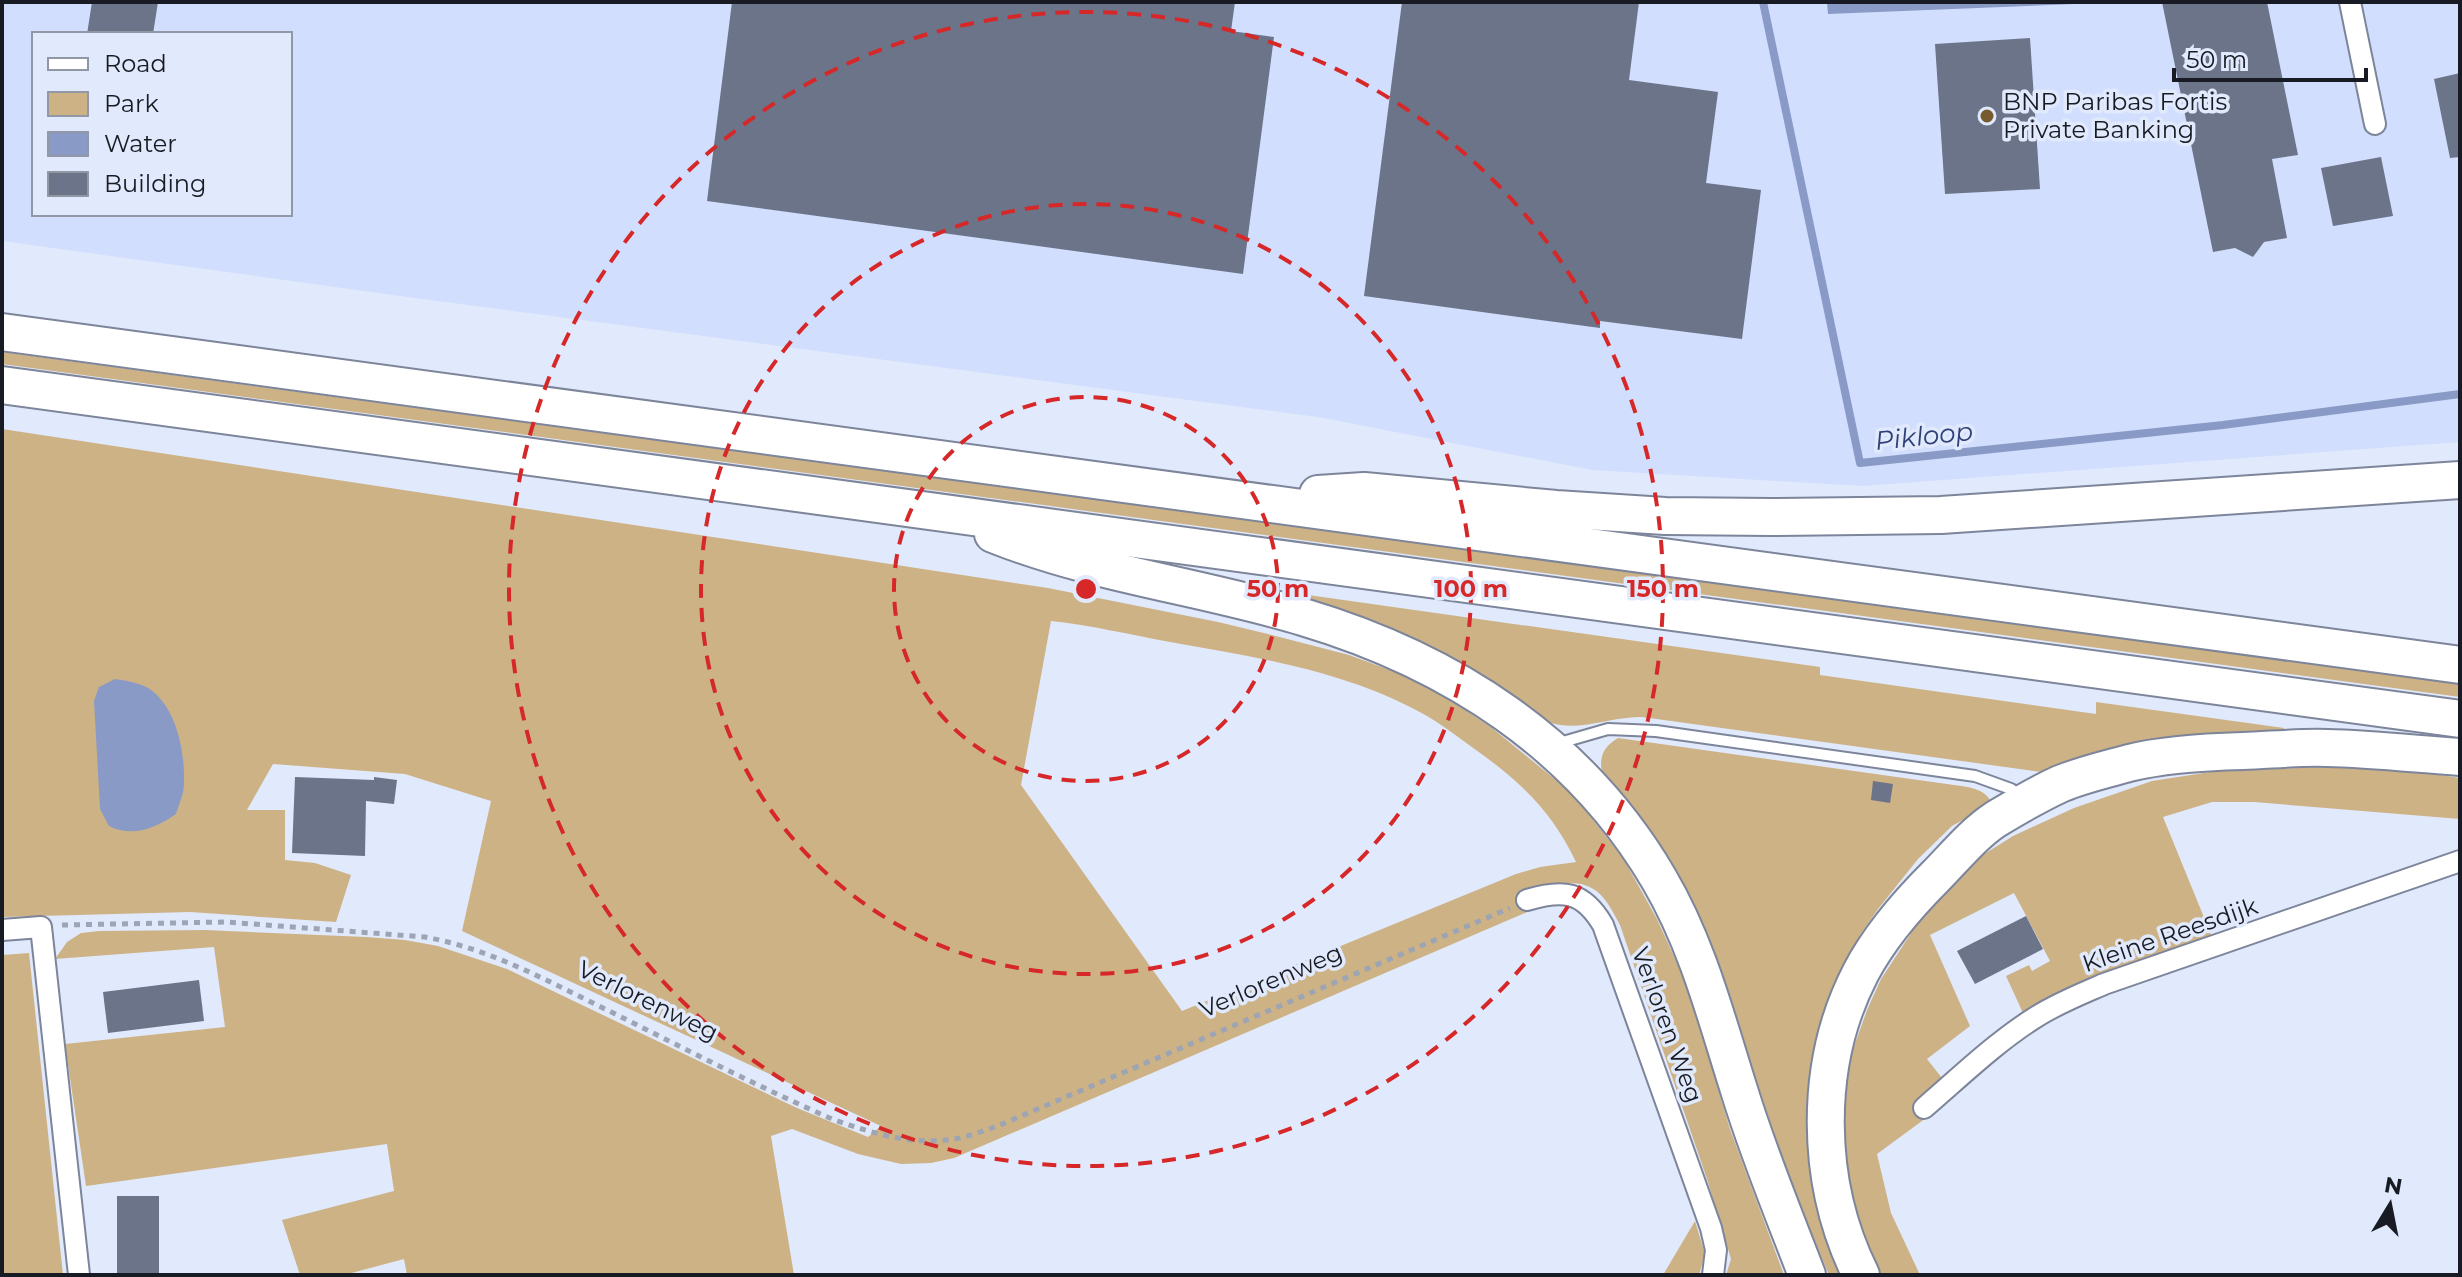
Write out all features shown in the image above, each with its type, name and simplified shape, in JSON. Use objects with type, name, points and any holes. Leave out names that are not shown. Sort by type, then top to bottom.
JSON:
[{"type":"highway","points":[[2,332],[2460,665]]},
{"type":"highway","points":[[2,385],[2460,719]]},
{"type":"highway","points":[[1274,504],[1322,493],[1364,491],[1665,516],[1873,517],[2460,480]]},
{"type":"highway","points":[[940,512],[1042,553],[1303,617],[1397,650],[1484,698],[1550,746],[1594,789],[1629,833],[1660,881],[1705,983],[1741,1098],[1807,1275]]},
{"type":"highway","points":[[1861,1275],[1840,1221],[1826,1149],[1825,1115],[1829,1081],[1846,1003],[1868,960],[1903,909],[1993,821],[2060,784],[2132,762],[2205,752],[2327,748],[2460,757]]},
{"type":"street","points":[[2350,2],[2375,124]]},
{"type":"street","name":"Kleine Reesdijk","points":[[1924,1108],[2002,1042],[2035,1017],[2067,999],[2460,861]]},
{"type":"street","name":"Verloren Weg","points":[[1527,900],[1551,893],[1566,894],[1582,900],[1594,910],[1603,925],[1711,1228],[1716,1250],[1713,1275]]},
{"type":"street","points":[[2,930],[41,927],[79,1275]]},
{"type":"lane","points":[[1550,746],[1608,729],[1656,731],[1975,776],[2011,789],[2028,802]]},
{"type":"path","name":"Verlorenweg","points":[[41,927],[226,922],[425,937],[456,943],[535,975],[832,1119],[897,1138],[926,1141],[961,1137],[1000,1125],[1527,900]]},
{"type":"shaded area","points":[[2,2],[2460,2],[2460,442],[1862,486],[1592,470],[1318,417],[2,241]]},
{"type":"green space","points":[[2,352],[2460,683],[2460,697],[2,364]]},
{"type":"green space","points":[[2,429],[1048,588],[1218,622],[1349,655],[1425,683],[1492,728],[1572,793],[1623,858],[1657,919],[1687,985],[1730,1129],[1784,1275],[1726,1275],[1731,1259],[1708,1182],[1620,925],[1601,895],[1579,884],[1551,884],[1525,892],[1532,910],[954,1158],[901,1164],[858,1154],[792,1129],[771,1136],[794,1275],[407,1275],[404,1259],[344,1275],[300,1275],[282,1220],[394,1191],[387,1144],[86,1186],[65,1044],[225,1027],[214,947],[55,959],[67,942],[81,933],[99,931],[205,930],[366,937],[438,946],[507,969],[797,1108],[868,1137],[881,1126],[462,931],[491,801],[405,774],[273,764],[247,810],[285,810],[285,860],[315,863],[351,875],[336,922],[190,912],[2,917]],"holes":[[[1051,621],[1293,666],[1382,694],[1427,716],[1521,786],[1557,828],[1576,862],[1516,874],[1182,1011],[1021,785]]]},
{"type":"green space","points":[[1294,593],[1820,667],[1820,675],[2096,714],[2096,702],[2284,728],[2282,738],[2056,774],[1642,717],[1562,725],[1544,720],[1522,707],[1293,604]]},
{"type":"green space","points":[[1618,738],[1964,787],[1980,791],[1991,802],[1952,826],[1918,859],[1878,909],[1841,970],[1819,1027],[1807,1096],[1810,1135],[1845,1275],[1829,1275],[1792,1188],[1724,982],[1602,773],[1603,753]]},
{"type":"green space","points":[[2323,767],[2415,771],[2460,778],[2460,819],[2254,802],[2212,802],[2163,817],[2212,937],[2093,977],[2023,1013],[2006,976],[2029,965],[2032,971],[2050,961],[2014,893],[1930,935],[1970,1026],[1927,1059],[1956,1096],[1877,1154],[1891,1213],[1920,1275],[1877,1275],[1862,1242],[1841,1156],[1843,1105],[1850,1058],[1867,1010],[1881,979],[1925,912],[1981,856],[2013,836],[2074,808],[2152,781],[2217,771]]},
{"type":"green space","points":[[29,953],[63,1275],[2,1275],[2,955]]},
{"type":"green space","points":[[1695,1221],[1705,1254],[1699,1275],[1663,1275]]},
{"type":"water","points":[[1827,2],[2099,2],[2099,3],[1828,14]]},
{"type":"water","points":[[115,679],[143,686],[160,698],[178,732],[183,758],[184,787],[176,814],[144,830],[126,831],[109,826],[100,809],[94,701],[99,687]]},
{"type":"building","points":[[92,2],[158,2],[153,32],[87,32]]},
{"type":"building","points":[[732,2],[1235,2],[1231,31],[1274,37],[1243,274],[707,201]]},
{"type":"building","points":[[1402,2],[1639,2],[1629,80],[1718,92],[1706,183],[1761,190],[1742,339],[1600,321],[1600,328],[1364,296]]},
{"type":"building","points":[[2162,2],[2267,2],[2298,155],[2272,159],[2287,238],[2264,242],[2253,257],[2235,248],[2213,252]]},
{"type":"building","name":"BNP Paribas Fortis Private Banking","points":[[2030,38],[2040,189],[1945,194],[1935,44]]},
{"type":"building","points":[[2460,73],[2460,157],[2450,158],[2434,79]]},
{"type":"building","points":[[2381,157],[2393,216],[2333,226],[2321,168]]},
{"type":"building","points":[[295,777],[397,780],[394,804],[366,801],[365,856],[292,853]]},
{"type":"building","points":[[1873,781],[1893,784],[1890,803],[1871,800]]},
{"type":"building","points":[[2026,916],[2043,949],[1975,984],[1957,951]]},
{"type":"building","points":[[199,980],[204,1021],[108,1033],[103,992]]},
{"type":"building","points":[[117,1196],[159,1196],[159,1275],[117,1275]]},
{"type":"waterway","name":"Pikloop","points":[[1763,2],[1860,463],[2223,425],[2460,394]]},
{"type":"place","name":"BNP Paribas Fortis Private Banking","points":[[1987,116]]}]
